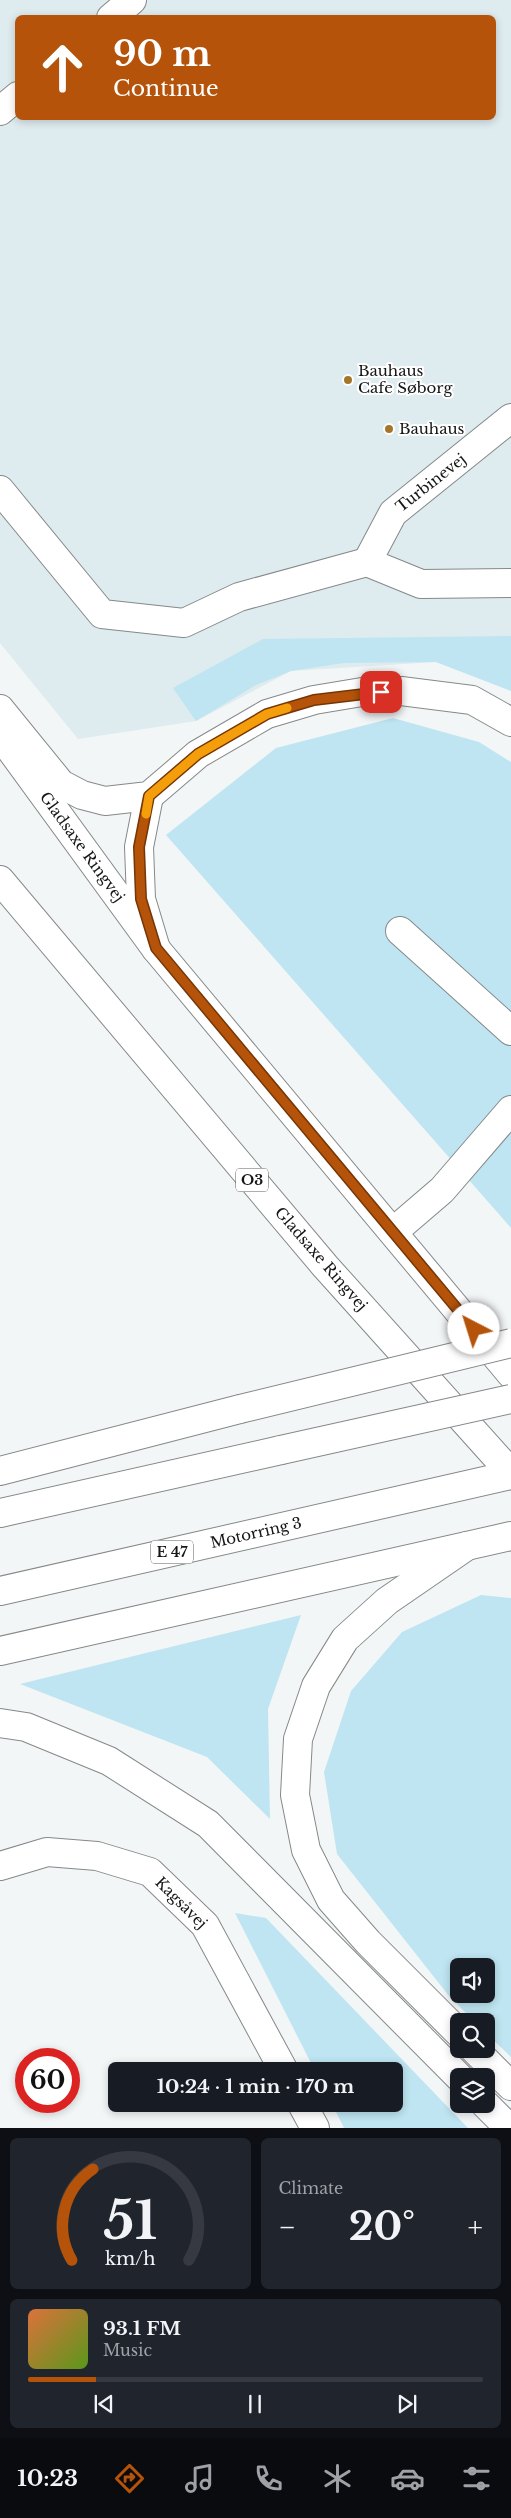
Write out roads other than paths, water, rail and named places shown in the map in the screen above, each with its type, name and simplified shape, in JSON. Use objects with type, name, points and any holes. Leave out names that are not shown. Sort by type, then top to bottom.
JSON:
[{"type":"main road","points":[[115,15],[132,0]]},
{"type":"main road","points":[[0,111],[15,98]]},
{"type":"main road","name":"Turbinevej","points":[[367,562],[393,513],[511,418]]},
{"type":"main road","points":[[0,490],[102,614],[184,624],[239,598],[367,562],[421,584],[511,583]]},
{"type":"main road","points":[[0,709],[61,784],[82,795],[105,801],[149,796],[198,754],[267,714],[314,700],[362,692],[401,691],[472,700],[511,722]]},
{"type":"main road","name":"Gladsaxe Ringvej","points":[[0,735],[156,948],[511,1374]]},
{"type":"main road","points":[[149,796],[139,847],[141,899],[156,948]]},
{"type":"main road","name":"Gladsaxe Ringvej","points":[[0,880],[325,1266],[511,1474]]},
{"type":"main road","points":[[400,931],[511,1031]]},
{"type":"main road","points":[[393,1232],[442,1190],[511,1110]]},
{"type":"main road","points":[[0,1471],[240,1409],[511,1344]]},
{"type":"main road","points":[[0,1513],[511,1399]]},
{"type":"main road","name":"Motorring 3","points":[[0,1591],[511,1474]]},
{"type":"main road","points":[[0,1651],[511,1536]]},
{"type":"main road","points":[[450,2025],[368,1942],[331,1900],[306,1850],[295,1795],[298,1740],[316,1686],[345,1639],[386,1601],[467,1546]]},
{"type":"main road","points":[[0,1723],[26,1727],[109,1761],[208,1824],[450,2068]]},
{"type":"main road","name":"Kagsåvej","points":[[0,1866],[47,1852],[97,1856],[150,1872],[205,1925],[279,2062]]},
{"type":"main road","points":[[483,2058],[511,2086]]},
{"type":"main road","points":[[306,2112],[315,2128]]},
{"type":"main road","points":[[494,2113],[509,2128]]},
{"type":"place","name":"Bauhaus Cafe Søborg","points":[[348,380]]},
{"type":"place","name":"Bauhaus","points":[[389,429]]}]
